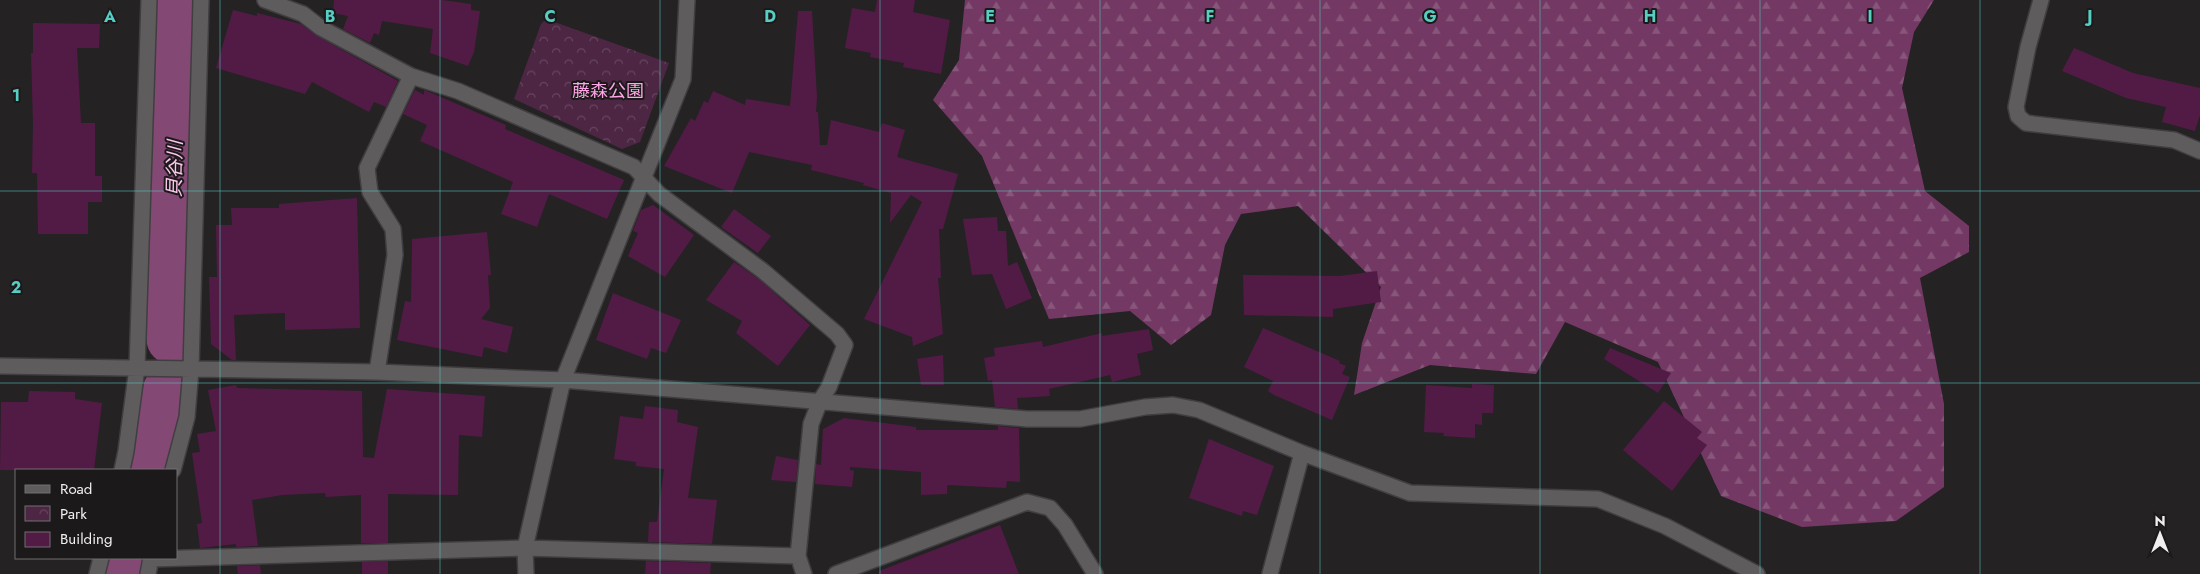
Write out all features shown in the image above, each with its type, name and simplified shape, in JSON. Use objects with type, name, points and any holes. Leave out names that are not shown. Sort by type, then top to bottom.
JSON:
[{"type":"street","points":[[122,469],[137,368],[149,0]]},
{"type":"street","points":[[173,469],[186,417],[191,369],[201,0]]},
{"type":"street","points":[[265,0],[303,14],[321,28],[411,76],[458,91],[634,167],[659,194],[763,271],[837,334],[845,345],[829,387],[820,401],[811,424],[798,556],[804,574]]},
{"type":"street","points":[[526,574],[525,548],[563,380],[683,79],[687,0]]},
{"type":"street","points":[[2041,0],[2028,47],[2016,107],[2018,116],[2026,123],[2174,140],[2200,151]]},
{"type":"street","points":[[377,372],[395,255],[393,229],[370,192],[366,168],[411,76]]},
{"type":"street","points":[[0,366],[377,372],[563,380],[1027,419],[1080,419],[1145,407],[1174,405],[1199,410],[1302,453],[1410,493],[1598,499],[1665,526],[1757,574]]},
{"type":"street","points":[[1270,574],[1302,453]]},
{"type":"street","points":[[836,574],[1027,502],[1050,508],[1065,525],[1095,574]]},
{"type":"street","points":[[178,557],[525,548],[798,556]]},
{"type":"street","points":[[97,574],[101,559]]},
{"type":"street","points":[[148,574],[151,559]]},
{"type":"green space","points":[[965,0],[1934,0],[1914,32],[1902,88],[1925,191],[1969,226],[1969,252],[1920,278],[1944,404],[1944,487],[1896,521],[1802,527],[1721,496],[1658,362],[1565,322],[1536,374],[1430,365],[1354,395],[1362,343],[1381,287],[1298,206],[1241,214],[1225,245],[1211,315],[1171,345],[1130,311],[1049,319],[982,156],[933,100],[959,60]]},
{"type":"green space","name":"藤森公園","points":[[546,19],[669,63],[640,142],[622,149],[514,99],[541,24]]},
{"type":"building","points":[[334,0],[442,0],[471,4],[471,10],[480,11],[474,52],[468,66],[430,53],[433,29],[382,21],[379,35],[374,33],[370,43],[343,29],[348,16],[333,13]]},
{"type":"building","points":[[877,0],[915,0],[913,12],[950,20],[941,74],[903,67],[904,63],[870,57],[871,53],[845,48],[852,8],[875,12]]},
{"type":"building","points":[[233,10],[257,16],[257,13],[301,24],[317,36],[398,81],[386,107],[374,102],[369,112],[312,82],[305,94],[216,68]]},
{"type":"building","points":[[798,11],[812,11],[817,97],[816,112],[818,112],[820,145],[827,145],[831,120],[879,132],[882,123],[905,130],[897,157],[958,174],[943,229],[939,229],[941,278],[938,278],[943,334],[913,346],[912,337],[864,319],[922,202],[911,195],[890,223],[891,193],[863,185],[864,183],[811,170],[812,165],[749,152],[732,193],[664,166],[691,118],[695,121],[704,101],[708,103],[713,91],[745,105],[746,99],[790,106]]},
{"type":"building","points":[[33,23],[100,24],[99,48],[77,48],[81,123],[95,123],[95,176],[102,176],[102,202],[88,202],[88,234],[38,234],[37,173],[32,173],[31,53],[33,53]]},
{"type":"building","points":[[2074,48],[2133,73],[2200,88],[2200,115],[2195,131],[2162,122],[2166,107],[2126,98],[2062,71]]},
{"type":"building","points":[[415,90],[424,95],[424,90],[506,125],[505,129],[624,180],[607,219],[549,194],[537,227],[501,214],[513,182],[420,141],[427,125],[403,114]]},
{"type":"building","points":[[357,198],[360,328],[285,330],[285,313],[234,315],[236,360],[232,360],[211,344],[209,277],[217,277],[216,225],[232,225],[231,208],[279,208],[279,204]]},
{"type":"building","points":[[653,205],[694,235],[665,277],[628,256],[638,233],[633,231],[641,210]]},
{"type":"building","points":[[734,209],[771,236],[758,253],[721,227]]},
{"type":"building","points":[[997,217],[998,231],[1006,231],[1008,266],[1017,262],[1032,298],[1006,309],[992,274],[972,275],[963,219]]},
{"type":"building","points":[[487,232],[491,275],[488,275],[490,308],[481,319],[513,327],[507,353],[484,347],[482,357],[397,340],[405,301],[411,302],[412,239]]},
{"type":"building","points":[[734,262],[760,280],[810,325],[778,366],[736,333],[742,321],[706,300]]},
{"type":"building","points":[[1377,271],[1381,302],[1333,309],[1333,317],[1244,315],[1243,275],[1340,276]]},
{"type":"building","points":[[613,293],[681,320],[666,353],[651,348],[647,359],[596,340]]},
{"type":"building","points":[[1263,328],[1340,361],[1339,363],[1346,366],[1342,374],[1350,377],[1332,420],[1274,395],[1268,391],[1273,381],[1244,367]]},
{"type":"building","points":[[1149,329],[1153,350],[1137,354],[1141,375],[1112,382],[1110,375],[1049,389],[1050,396],[1017,398],[1018,409],[995,407],[992,380],[988,381],[984,358],[995,356],[994,348],[1042,341],[1043,347],[1102,333],[1102,336]]},
{"type":"building","points":[[1610,348],[1671,373],[1658,393],[1604,359]]},
{"type":"building","points":[[943,355],[944,385],[921,385],[917,359]]},
{"type":"building","points":[[1472,384],[1494,385],[1493,413],[1482,413],[1482,425],[1475,424],[1475,438],[1443,436],[1444,433],[1424,432],[1426,385],[1472,388]]},
{"type":"building","points":[[236,385],[237,388],[362,391],[363,457],[374,458],[387,389],[485,396],[482,437],[459,435],[458,495],[388,494],[388,543],[361,543],[361,495],[326,497],[325,493],[282,495],[252,500],[258,546],[236,547],[236,544],[200,548],[197,524],[202,523],[192,453],[200,452],[197,434],[216,431],[208,390]]},
{"type":"building","points":[[29,391],[75,392],[75,399],[102,403],[94,469],[0,470],[1,402],[28,402]]},
{"type":"building","points":[[1664,401],[1702,432],[1697,438],[1707,445],[1672,491],[1623,450]]},
{"type":"building","points":[[645,406],[678,410],[677,422],[698,427],[688,498],[717,500],[712,544],[648,542],[649,522],[657,522],[664,469],[636,466],[636,462],[614,459],[620,416],[643,419]]},
{"type":"building","points":[[844,418],[916,427],[916,430],[998,430],[998,426],[1019,428],[1020,482],[1007,481],[1006,488],[947,485],[947,494],[921,495],[921,472],[850,467],[850,470],[854,471],[852,487],[815,484],[816,464],[821,465],[823,429]]},
{"type":"building","points":[[1209,439],[1274,466],[1257,515],[1243,511],[1242,516],[1189,498]]},
{"type":"building","points":[[776,456],[798,460],[796,482],[771,480]]},
{"type":"building","points":[[1000,525],[1019,574],[879,574],[879,571]]},
{"type":"building","points":[[388,561],[388,574],[362,574],[362,562]]},
{"type":"building","points":[[646,561],[711,563],[710,574],[645,574]]},
{"type":"building","points":[[260,565],[261,574],[238,574],[237,566]]},
{"type":"waterway","name":"貝谷川","points":[[172,339],[177,0]]},
{"type":"waterway","name":"貝谷川","points":[[150,469],[168,391]]},
{"type":"waterway","name":"貝谷川","points":[[127,574],[131,559]]}]
